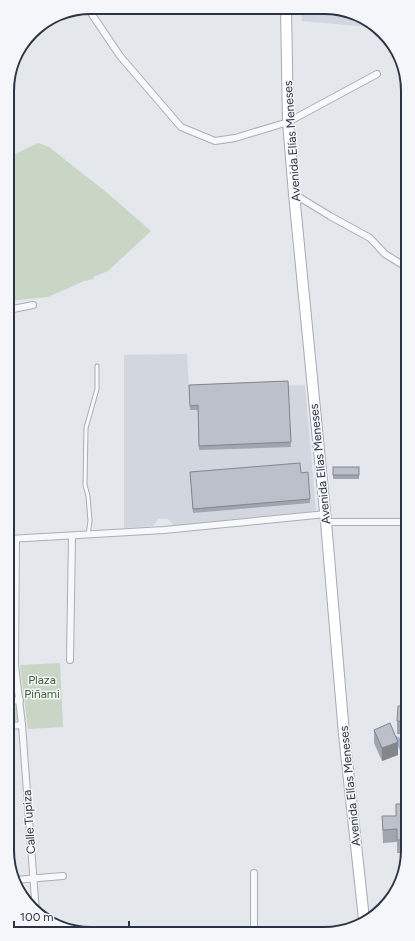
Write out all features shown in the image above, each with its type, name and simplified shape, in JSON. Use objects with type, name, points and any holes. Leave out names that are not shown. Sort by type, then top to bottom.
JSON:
[{"type":"main road","name":"Avenida Elías Meneses","points":[[286,14],[288,122],[294,194],[326,518],[344,734],[364,916]]},
{"type":"street","points":[[93,14],[120,56],[181,127],[215,141],[235,138],[288,122],[378,74]]},
{"type":"street","points":[[294,194],[370,238],[385,254],[401,264]]},
{"type":"street","points":[[14,309],[32,306]]},
{"type":"street","points":[[16,539],[326,518],[401,522]]},
{"type":"street","points":[[70,660],[72,536]]},
{"type":"street","name":"Calle Tupiza","points":[[16,539],[15,665],[20,700],[35,902]]},
{"type":"street","points":[[14,701],[20,700]]},
{"type":"street","points":[[14,726],[22,725]]},
{"type":"street","points":[[254,873],[254,927]]},
{"type":"street","points":[[20,880],[63,876]]},
{"type":"lane","points":[[88,535],[90,521],[86,485],[86,428],[97,389],[97,366]]},
{"type":"shaded area","points":[[301,14],[339,15],[367,27],[302,21]]},
{"type":"shaded area","points":[[187,354],[189,390],[305,385],[316,511],[174,525],[168,519],[158,519],[153,526],[124,528],[124,355]]},
{"type":"green space","points":[[38,143],[49,147],[106,192],[151,231],[108,271],[93,277],[94,279],[84,281],[48,297],[14,300],[14,155]]},
{"type":"green space","name":"Plaza Piñami","points":[[60,663],[63,727],[28,729],[20,665]]},
{"type":"green space","points":[[14,705],[16,707],[17,719],[15,722]]},
{"type":"water","points":[[394,735],[401,738],[401,752],[394,739]]},
{"type":"building","points":[[288,381],[291,442],[199,446],[198,405],[190,406],[189,385]]},
{"type":"building","points":[[300,463],[301,473],[308,472],[310,499],[193,509],[190,472]]},
{"type":"building","points":[[333,467],[359,467],[359,475],[333,475]]},
{"type":"building","points":[[398,706],[401,706],[401,721],[397,721]]},
{"type":"building","points":[[390,723],[398,742],[382,748],[374,730]]},
{"type":"building","points":[[396,804],[401,804],[401,840],[397,840],[397,829],[383,830],[382,816],[396,816]]}]
